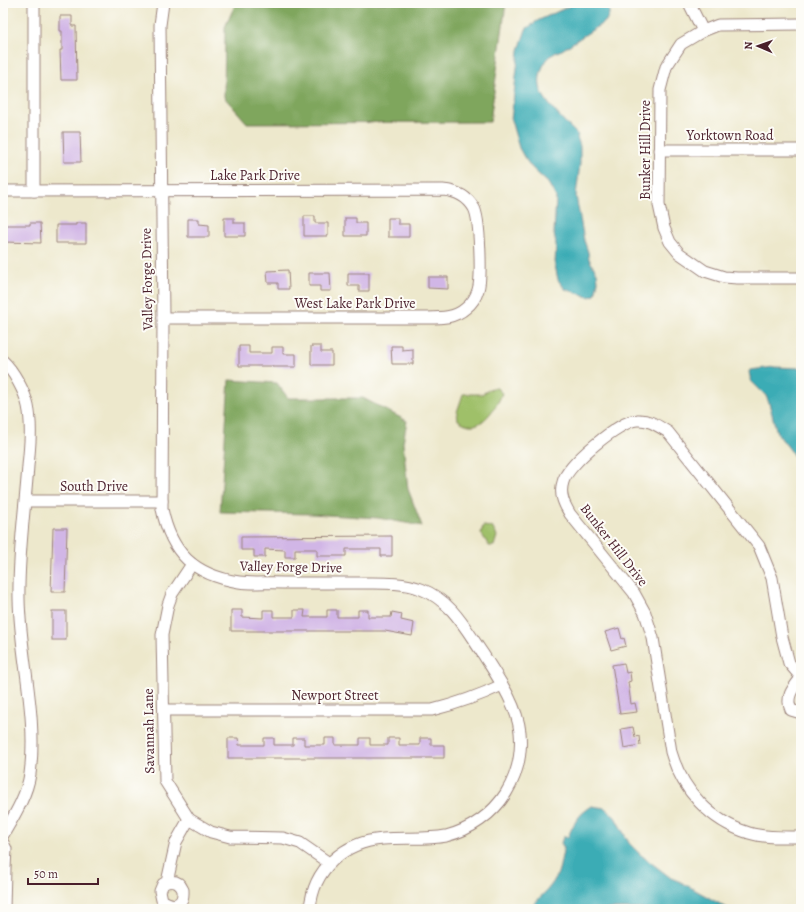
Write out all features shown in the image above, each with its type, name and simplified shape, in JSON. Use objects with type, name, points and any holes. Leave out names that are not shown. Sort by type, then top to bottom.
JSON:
[{"type":"street","points":[[34,3],[34,191]]},
{"type":"street","name":"Valley Forge Drive","points":[[162,3],[160,25],[163,318],[162,501],[164,518],[169,533],[177,549],[192,564],[213,576],[240,582],[386,583],[421,589],[446,603],[460,620],[502,685],[517,716],[520,732],[521,749],[513,781],[505,795],[493,809],[473,825],[455,833],[431,838],[393,838],[369,841],[349,848],[340,853],[329,863],[316,882],[311,897],[310,909]]},
{"type":"street","points":[[689,3],[703,31]]},
{"type":"street","name":"Bunker Hill Drive","points":[[801,24],[718,25],[703,31],[681,44],[666,67],[660,90],[659,150],[659,205],[664,228],[670,242],[679,253],[705,271],[724,277],[801,278]]},
{"type":"street","name":"Yorktown Road","points":[[659,150],[801,150]]},
{"type":"street","name":"Lake Park Drive","points":[[3,191],[443,190],[458,193],[470,202],[477,216],[479,234]]},
{"type":"street","name":"West Lake Park Drive","points":[[163,318],[428,318],[454,316],[472,302],[478,290],[479,234]]},
{"type":"street","points":[[3,361],[9,367],[18,382],[28,405],[30,437],[19,577],[19,600],[22,642],[31,713],[30,773],[28,784],[17,810],[3,835]]},
{"type":"street","name":"Bunker Hill Drive","points":[[801,713],[791,710],[788,698],[792,689],[801,678],[790,663],[782,637],[772,578],[759,546],[668,432],[651,422],[636,420],[628,422],[571,467],[563,481],[563,501],[570,514],[634,593],[645,613],[653,638],[671,752],[674,763],[692,796],[704,808],[733,827],[749,833],[764,836],[801,837]]},
{"type":"street","name":"South Drive","points":[[26,501],[162,501]]},
{"type":"street","name":"Savannah Lane","points":[[192,564],[172,594],[168,605],[162,635],[165,782],[189,820],[211,832],[230,837],[283,838],[300,843],[329,863]]},
{"type":"street","name":"Newport Street","points":[[164,710],[432,710],[485,693],[502,685]]},
{"type":"street","points":[[167,882],[176,842],[189,820]]},
{"type":"street","points":[[3,843],[6,849],[4,868],[4,909]]},
{"type":"green space","points":[[236,3],[506,3],[490,122],[247,123],[224,97],[225,27]]},
{"type":"green space","points":[[229,380],[277,383],[288,398],[363,398],[407,421],[403,443],[408,489],[422,526],[378,518],[311,514],[220,512]]},
{"type":"green space","points":[[492,388],[497,388],[502,393],[497,404],[486,419],[473,425],[469,425],[458,420],[457,412],[463,394],[482,394]]},
{"type":"green space","points":[[483,526],[492,527],[497,536],[494,546],[489,546],[481,533]]},
{"type":"water","points":[[576,3],[609,3],[609,14],[606,21],[562,50],[554,53],[546,61],[540,76],[540,83],[541,90],[547,101],[557,114],[578,135],[577,137],[580,146],[580,163],[576,196],[584,240],[589,259],[597,273],[598,281],[595,295],[589,297],[565,289],[558,280],[555,265],[556,244],[554,234],[556,197],[548,183],[531,167],[524,157],[519,148],[511,120],[519,50],[526,29],[537,21]]},
{"type":"water","points":[[774,367],[801,368],[801,471],[791,451],[777,433],[766,396],[751,381],[750,370]]},
{"type":"water","points":[[592,806],[605,808],[615,817],[629,843],[641,855],[671,878],[729,909],[532,909],[532,906],[556,878],[564,848],[561,843],[563,837],[568,837],[577,819]]},
{"type":"building","points":[[60,16],[72,16],[72,26],[76,26],[77,80],[61,80],[60,50],[62,50],[62,31],[60,31]]},
{"type":"building","points":[[63,132],[80,132],[81,162],[64,162]]},
{"type":"building","points":[[304,216],[315,216],[315,223],[328,223],[328,236],[304,236]]},
{"type":"building","points":[[224,218],[234,218],[234,223],[245,223],[245,236],[224,236]]},
{"type":"building","points":[[345,218],[356,218],[356,223],[366,223],[366,236],[345,236]]},
{"type":"building","points":[[388,218],[398,218],[398,224],[409,224],[409,237],[388,237]]},
{"type":"building","points":[[188,219],[199,219],[199,224],[209,225],[209,237],[188,237]]},
{"type":"building","points":[[30,223],[40,223],[41,243],[3,242],[3,225],[30,225]]},
{"type":"building","points":[[76,223],[86,223],[86,243],[56,243],[56,225],[76,225]]},
{"type":"building","points":[[288,270],[289,289],[278,289],[278,283],[268,283],[267,271]]},
{"type":"building","points":[[309,273],[330,273],[331,291],[320,291],[320,286],[309,286]]},
{"type":"building","points":[[348,273],[369,273],[369,291],[359,291],[359,286],[348,286]]},
{"type":"building","points":[[428,277],[448,277],[448,289],[428,288]]},
{"type":"building","points":[[239,346],[249,346],[249,353],[272,353],[272,347],[283,347],[283,354],[296,354],[296,367],[239,366]]},
{"type":"building","points":[[311,346],[321,346],[321,352],[332,352],[332,365],[311,365]]},
{"type":"building","points":[[391,346],[402,346],[402,350],[413,349],[413,364],[392,364]]},
{"type":"building","points":[[53,528],[67,528],[65,592],[51,592]]},
{"type":"building","points":[[392,536],[392,556],[381,556],[381,549],[346,549],[346,556],[317,556],[317,549],[295,549],[295,557],[285,557],[285,550],[265,549],[265,557],[254,557],[254,550],[241,550],[241,537]]},
{"type":"building","points":[[231,610],[242,610],[242,617],[263,618],[263,610],[273,610],[273,617],[294,617],[294,610],[305,610],[304,617],[327,617],[327,610],[337,610],[337,617],[358,617],[358,610],[368,610],[368,617],[391,617],[392,612],[402,614],[401,620],[414,623],[412,636],[385,631],[231,631]]},
{"type":"building","points":[[52,611],[66,611],[66,640],[52,640]]},
{"type":"building","points":[[619,628],[626,646],[611,650],[605,632]]},
{"type":"building","points":[[624,663],[626,673],[630,672],[631,681],[628,682],[631,704],[635,703],[637,712],[620,714],[612,665]]},
{"type":"building","points":[[633,727],[635,737],[639,736],[640,745],[624,748],[621,729]]},
{"type":"building","points":[[228,738],[238,738],[239,745],[264,745],[264,738],[274,738],[274,745],[293,745],[293,738],[304,738],[304,745],[325,745],[325,738],[335,738],[335,745],[360,745],[360,738],[370,738],[370,745],[388,745],[388,738],[399,738],[399,745],[420,745],[420,738],[431,738],[431,745],[444,745],[444,758],[228,758]]}]
